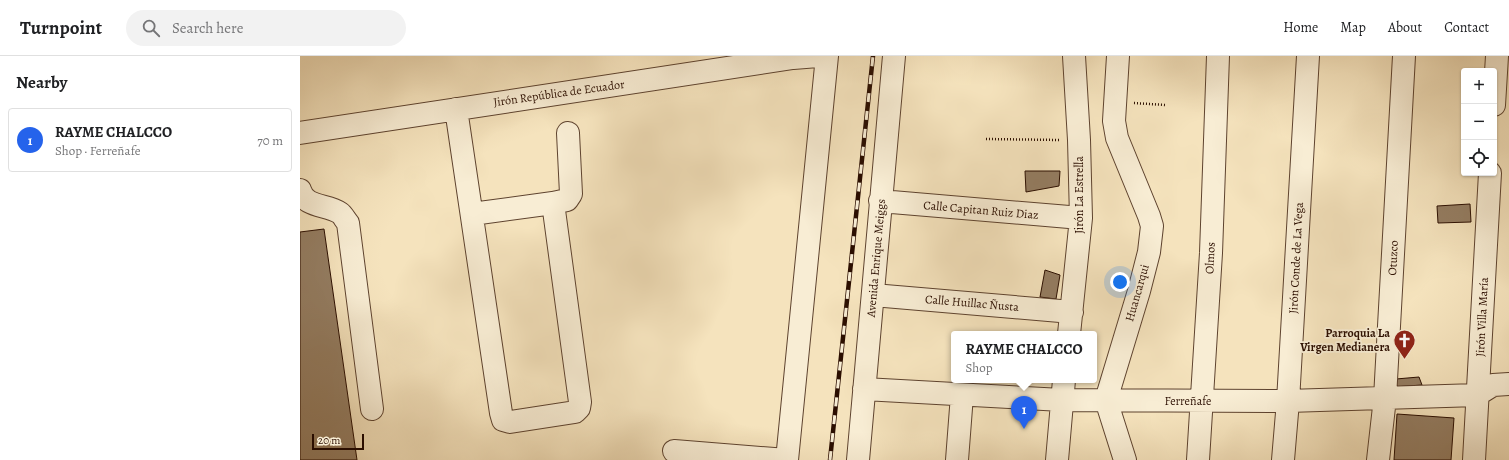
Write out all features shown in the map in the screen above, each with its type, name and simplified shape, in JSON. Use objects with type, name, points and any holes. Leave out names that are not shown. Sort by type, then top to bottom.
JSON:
[{"type":"street","name":"Jirón República de Ecuador","points":[[300,133],[793,57],[818,56]]},
{"type":"street","points":[[674,451],[787,460],[827,56]]},
{"type":"street","name":"Avenida Enrique Meiggs","points":[[858,460],[894,56]]},
{"type":"street","name":"Jirón La Estrella","points":[[1070,331],[1081,218],[1079,140],[1074,56]]},
{"type":"street","name":"Huancarqui","points":[[1106,400],[1139,291],[1151,238],[1152,226],[1117,138],[1114,121],[1118,56]]},
{"type":"street","name":"Olmos","points":[[1198,460],[1211,253],[1218,56]]},
{"type":"street","name":"Jirón Conde de La Vega","points":[[1283,460],[1288,401],[1308,56]]},
{"type":"street","name":"Otuzco","points":[[1378,460],[1385,398],[1404,56]]},
{"type":"street","points":[[1494,104],[1497,56]]},
{"type":"street","points":[[456,109],[501,413],[503,420],[510,422],[575,412],[579,408],[580,402],[552,203]]},
{"type":"street","points":[[472,214],[567,200],[571,194],[568,133]]},
{"type":"street","name":"Jirón Villa María","points":[[1474,460],[1490,176]]},
{"type":"street","points":[[300,190],[301,195],[312,204],[330,208],[341,214],[348,223],[372,409]]},
{"type":"street","name":"Calle Capitan Ruiz Diaz","points":[[880,201],[1081,218]]},
{"type":"street","name":"Calle Huillac Ñusta","points":[[873,295],[1072,312]]},
{"type":"street","name":"Ferreñafe","points":[[864,389],[962,395],[1063,390],[1106,400],[1288,401],[1478,395],[1493,385],[1509,384]]},
{"type":"street","points":[[1057,460],[1063,390]]},
{"type":"street","points":[[957,460],[962,395]]},
{"type":"street","points":[[1106,400],[1125,460]]},
{"type":"path","points":[[1115,102],[1165,105]]},
{"type":"path","points":[[986,139],[1079,140]]},
{"type":"building","points":[[1025,171],[1060,171],[1059,186],[1026,192]]},
{"type":"building","points":[[1470,204],[1471,222],[1438,223],[1437,206]]},
{"type":"building","points":[[324,229],[357,460],[300,460],[300,232]]},
{"type":"building","points":[[1045,270],[1060,275],[1056,299],[1040,297]]},
{"type":"building","points":[[1419,377],[1422,385],[1394,387],[1396,379]]},
{"type":"building","points":[[1397,414],[1454,418],[1451,460],[1394,460]]},
{"type":"railway","points":[[830,460],[873,56]]},
{"type":"place","name":"Parroquia La Virgen Medianera","points":[[1405,360]]},
{"type":"place","name":"RAYME CHALCCO","points":[[1024,429]]}]
